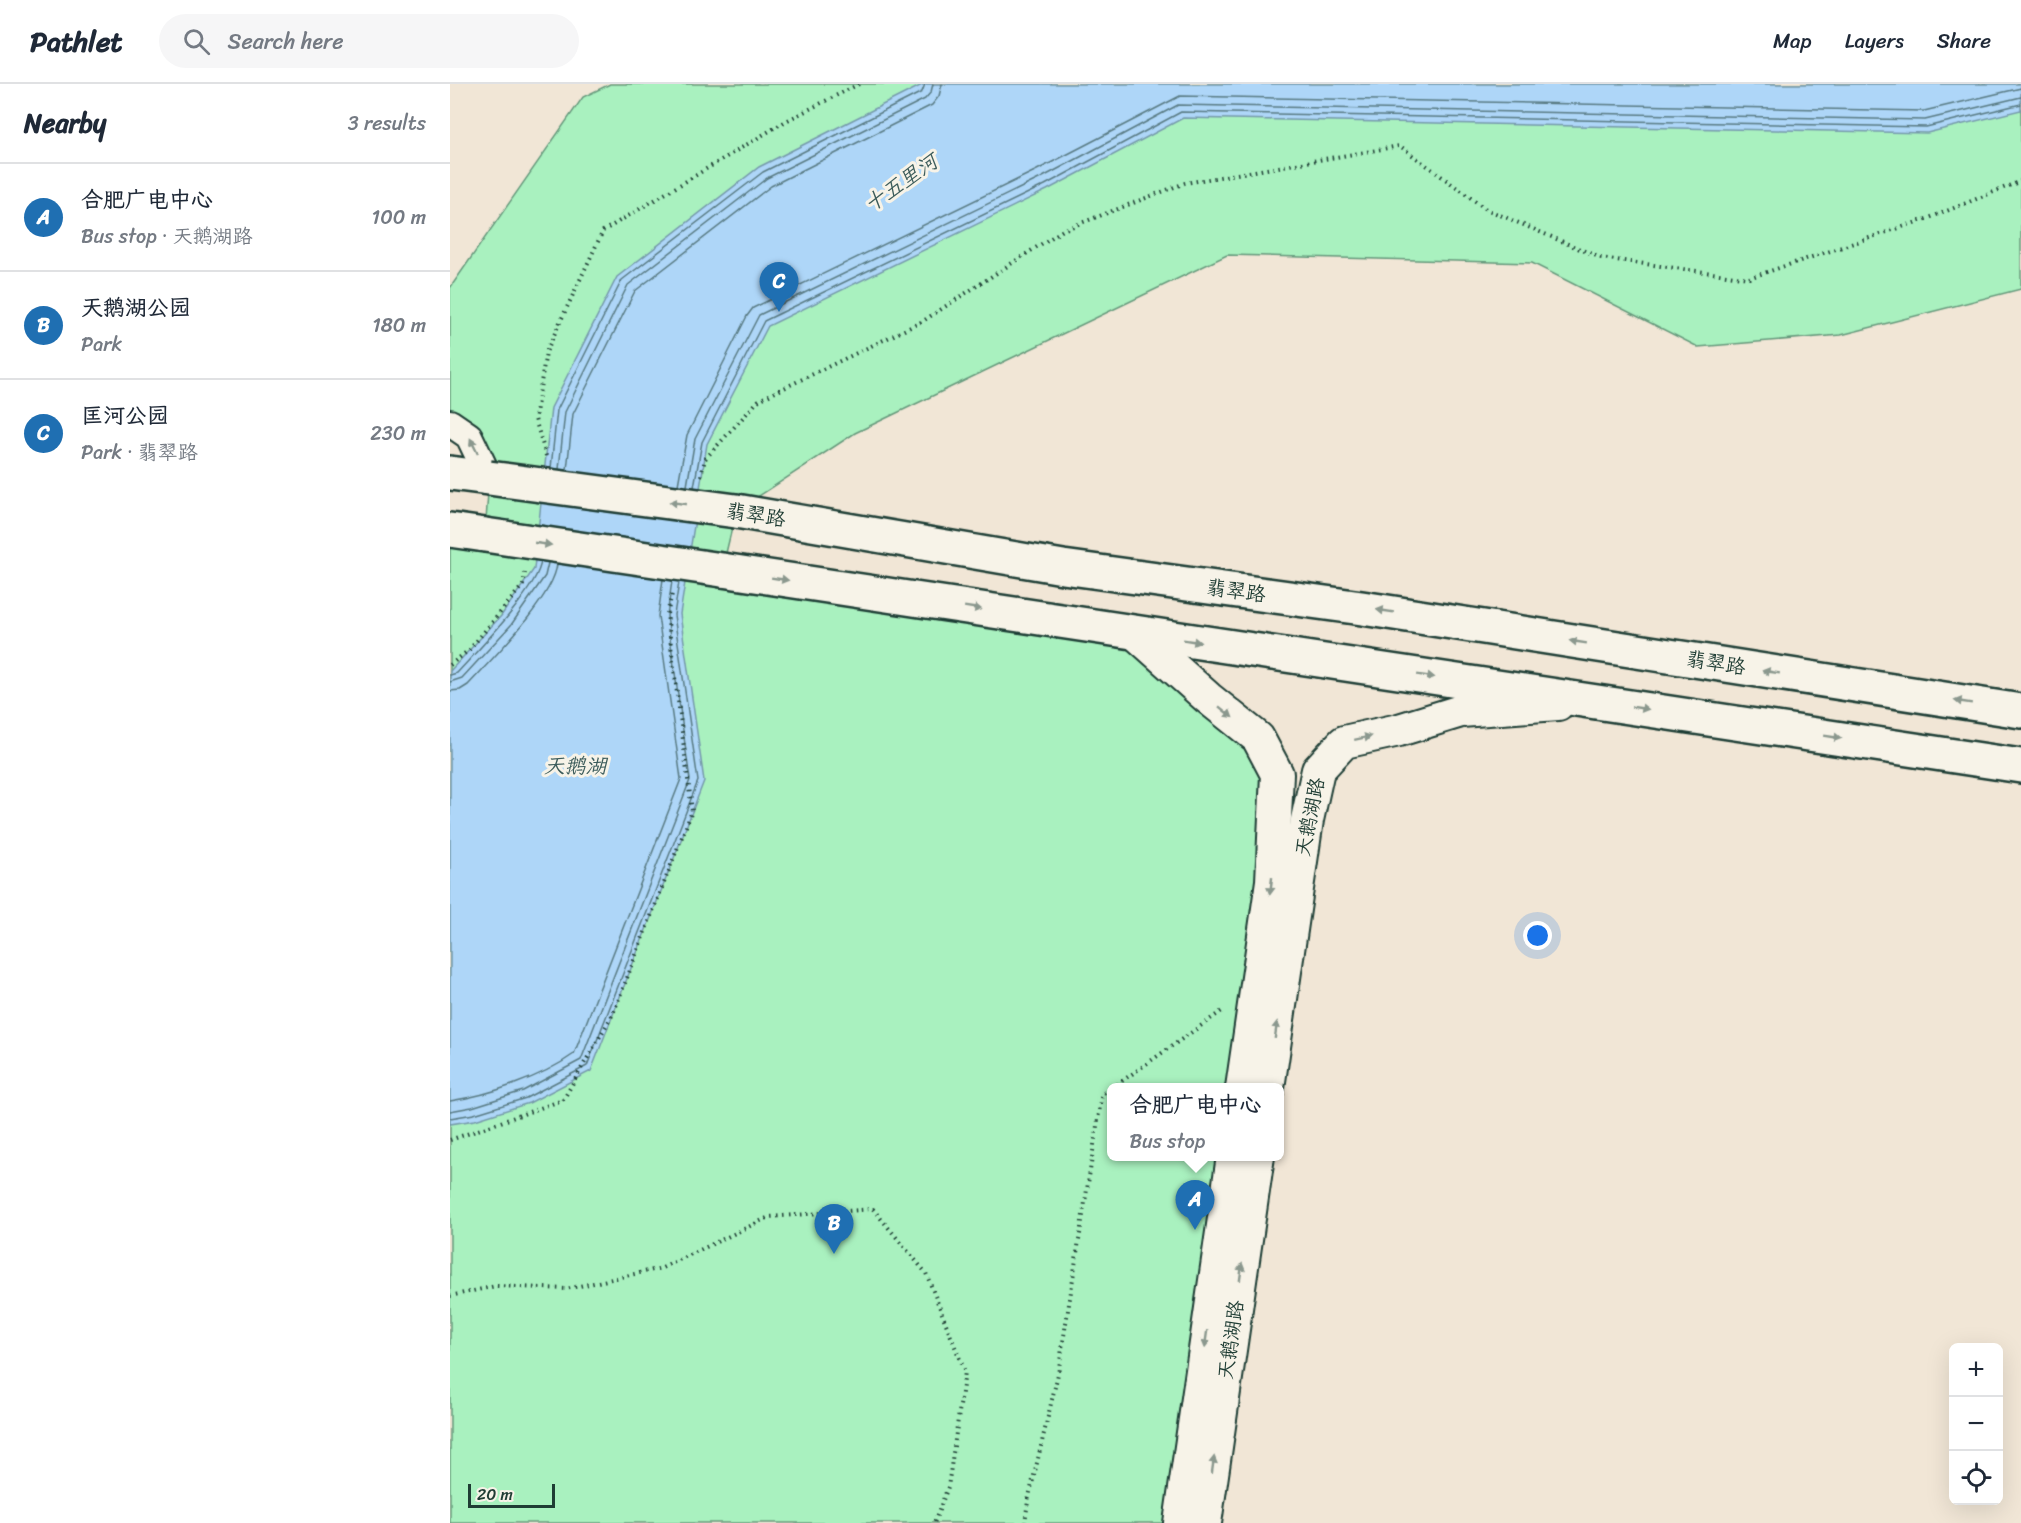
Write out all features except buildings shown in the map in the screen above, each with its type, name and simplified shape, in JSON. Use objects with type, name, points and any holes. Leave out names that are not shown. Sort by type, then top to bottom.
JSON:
[{"type":"main road","name":"翡翠路","points":[[450,473],[736,511],[1063,567],[1362,608],[2021,711]]},
{"type":"main road","points":[[450,530],[2021,766]]},
{"type":"street","points":[[450,423],[469,436],[489,478]]},
{"type":"street","name":"天鹅湖路","points":[[1134,632],[1208,698],[1258,738],[1277,774],[1272,881],[1243,1083]]},
{"type":"street","name":"天鹅湖路","points":[[1269,1083],[1307,820],[1318,770],[1344,742],[1399,730],[1461,711],[1600,702]]},
{"type":"street","name":"天鹅湖路","points":[[1180,1523],[1232,1161]]},
{"type":"street","name":"天鹅湖路","points":[[1205,1523],[1257,1161]]},
{"type":"path","points":[[544,465],[547,454],[535,419],[546,352],[603,231],[786,121],[859,84]]},
{"type":"path","points":[[699,481],[705,459],[759,400],[923,321],[1064,230],[1185,183],[1400,146],[1486,209],[1601,258],[1749,278],[1929,218],[2021,181]]},
{"type":"path","points":[[450,665],[470,650],[523,585],[526,563]]},
{"type":"path","points":[[450,1140],[563,1100],[613,1014],[692,811],[667,614],[673,592]]},
{"type":"path","points":[[1119,1083],[1257,986]]},
{"type":"path","points":[[1025,1523],[1028,1501],[1058,1374],[1102,1094],[1107,1091]]},
{"type":"path","points":[[450,1296],[496,1286],[566,1289],[662,1268],[770,1217],[873,1209],[926,1273],[965,1372],[948,1487],[934,1523]]},
{"type":"green space","points":[[610,84],[2021,84],[2021,289],[1841,335],[1698,347],[1532,263],[1227,255],[855,433],[736,511],[722,570],[1134,632],[1277,774],[1242,1083],[1107,1083],[1107,1161],[1232,1161],[1180,1523],[450,1523],[450,536],[485,535],[489,478],[450,423],[450,288],[583,97]]},
{"type":"water","name":"天鹅湖","points":[[924,84],[2021,84],[2021,110],[1927,133],[1183,118],[1047,190],[768,326],[707,444],[680,614],[704,781],[591,1071],[529,1103],[475,1120],[450,1124],[450,671],[501,616],[534,569],[551,408],[617,277],[759,167]]},
{"type":"place","name":"匡河公园","points":[[779,312]]},
{"type":"place","name":"合肥广电中心","points":[[1195,1230]]},
{"type":"place","name":"天鹅湖公园","points":[[834,1254]]},
{"type":"water label","name":"十五里河","points":[[901,183]]}]
